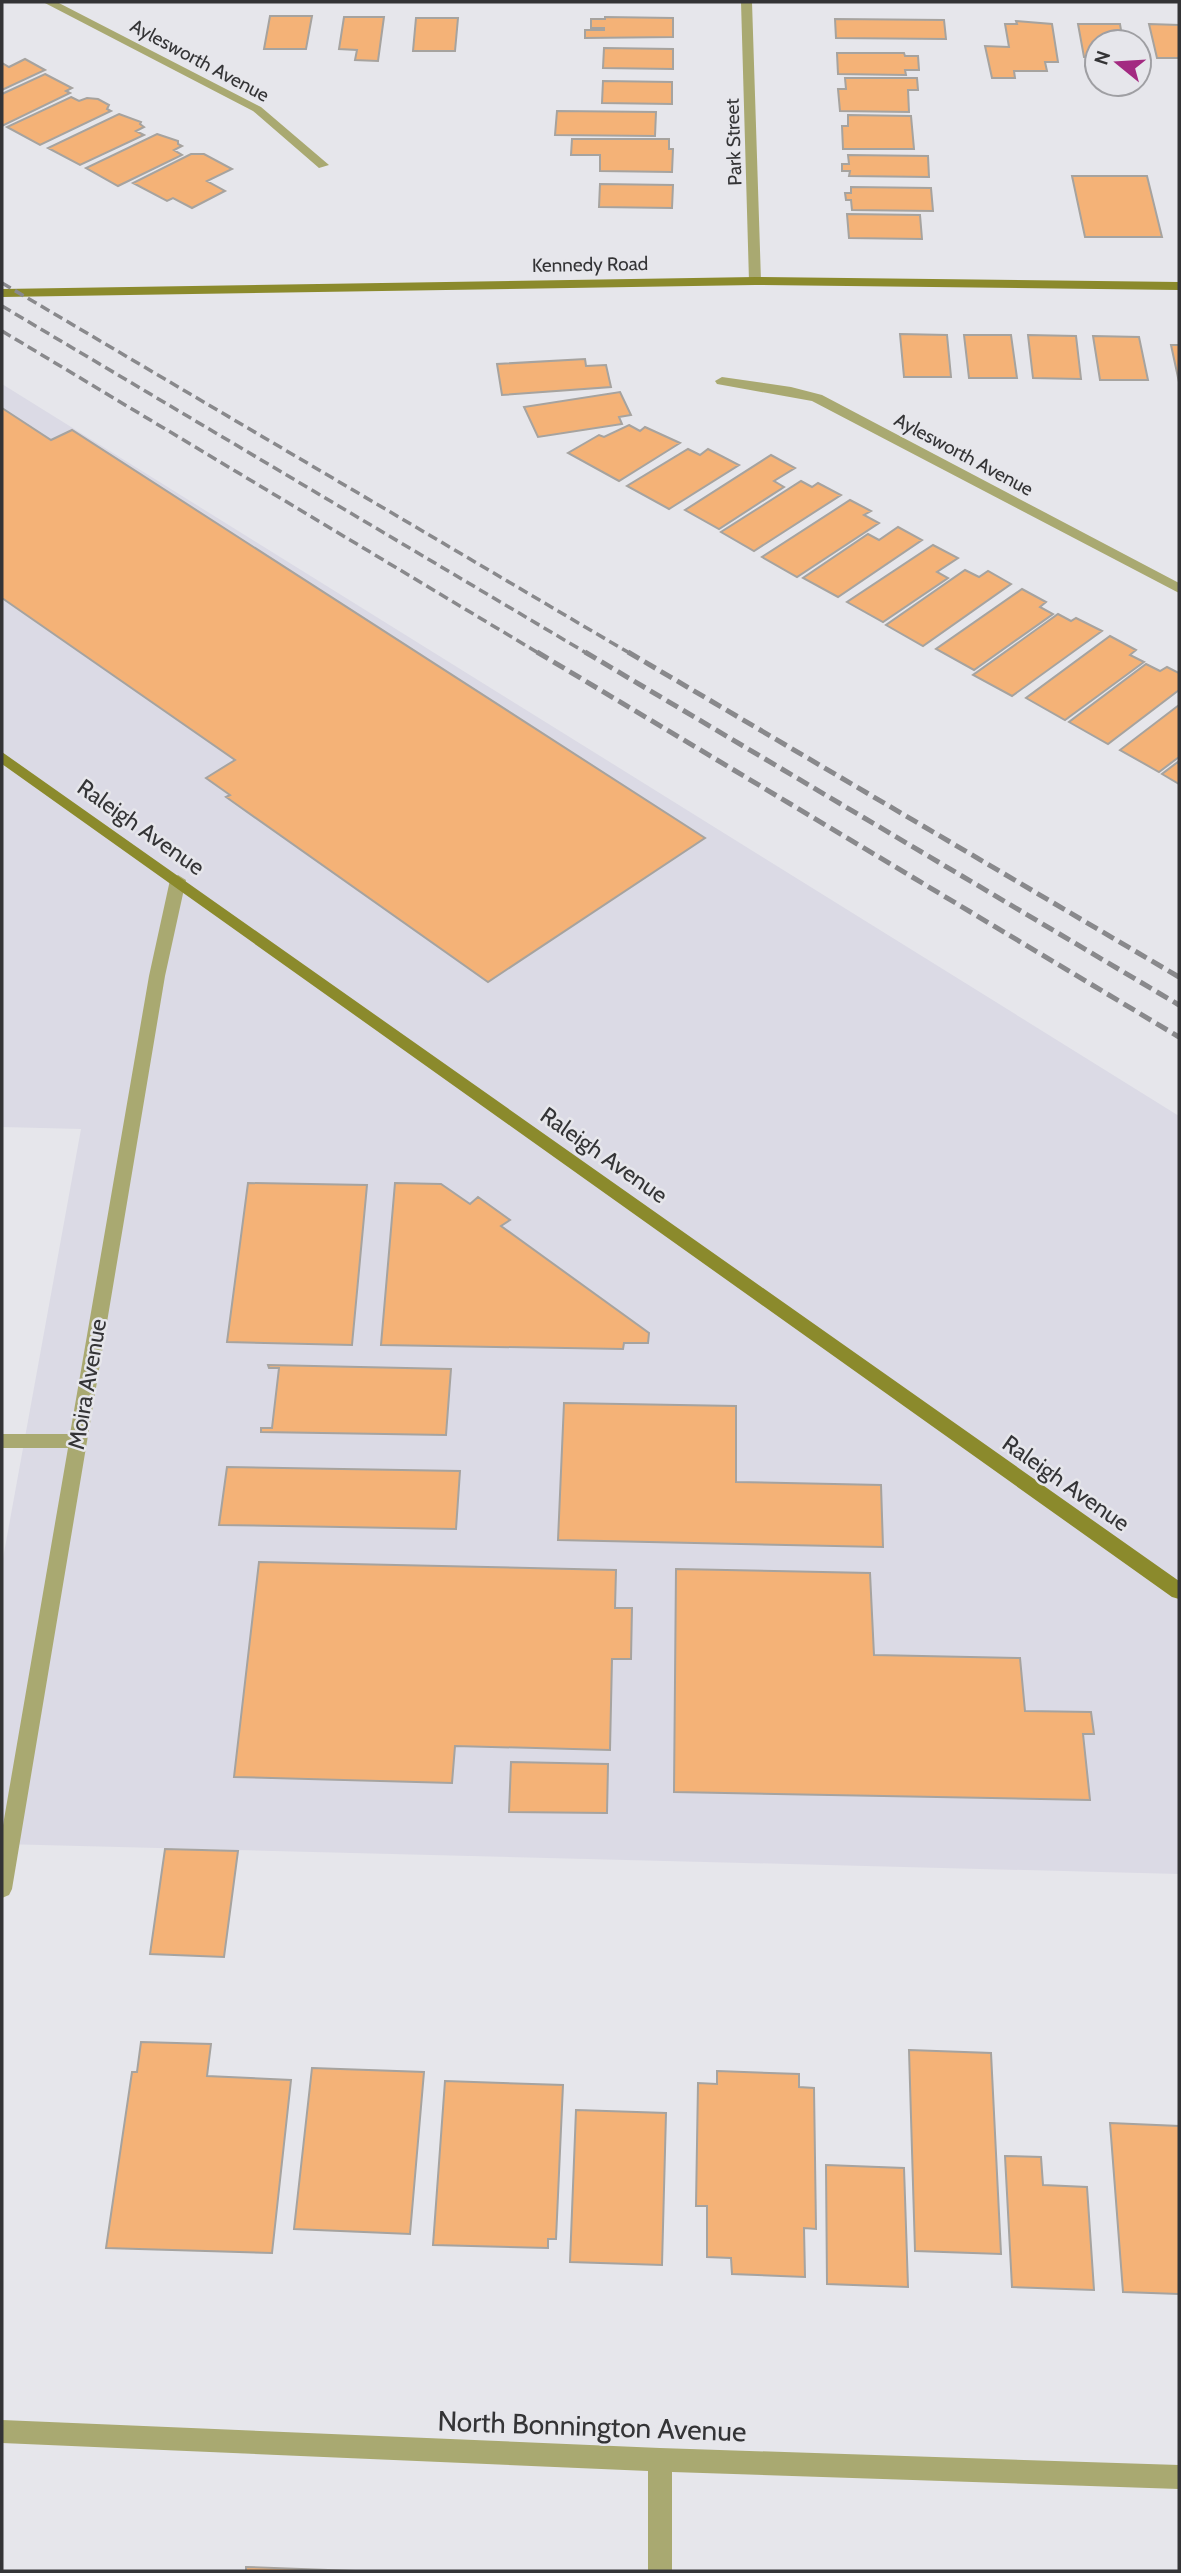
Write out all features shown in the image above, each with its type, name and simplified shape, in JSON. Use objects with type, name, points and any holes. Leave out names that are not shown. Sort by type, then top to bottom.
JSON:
[{"type":"street","name":"Aylesworth Avenue","points":[[49,2],[257,109],[323,165]]},
{"type":"street","name":"Park Street","points":[[746,2],[754,281]]},
{"type":"street","name":"Kennedy Road","points":[[2,293],[754,281],[1179,286]]},
{"type":"street","name":"Aylesworth Avenue","points":[[722,381],[791,391],[817,398],[1179,589]]},
{"type":"street","name":"Raleigh Avenue","points":[[2,757],[1179,1591]]},
{"type":"street","name":"Moira Avenue","points":[[2,1889],[157,975],[178,880]]},
{"type":"street","points":[[2,1441],[77,1441]]},
{"type":"street","name":"North Bonnington Avenue","points":[[2,2431],[660,2460],[1179,2477]]},
{"type":"street","points":[[660,2460],[660,2571]]},
{"type":"shaded area","points":[[2,384],[1179,1116],[1179,1874],[2,1844],[2,1564],[81,1129],[2,1127]]},
{"type":"building","points":[[270,16],[312,16],[306,49],[264,49]]},
{"type":"building","points":[[344,17],[384,17],[378,61],[355,60],[357,50],[339,49]]},
{"type":"building","points":[[416,18],[458,18],[455,51],[413,51]]},
{"type":"building","points":[[673,18],[673,37],[585,38],[585,30],[604,30],[591,28],[591,19]]},
{"type":"building","points":[[835,19],[944,20],[946,39],[836,38]]},
{"type":"building","points":[[1016,21],[1052,24],[1058,62],[1045,62],[1047,71],[1014,71],[1015,78],[992,78],[985,46],[1009,47],[1005,24],[1017,24]]},
{"type":"building","points":[[1078,24],[1120,24],[1121,28],[1083,28],[1083,52]]},
{"type":"building","points":[[1149,24],[1179,25],[1179,58],[1157,58],[1153,28],[1150,28]]},
{"type":"building","points":[[604,48],[673,49],[673,69],[603,68]]},
{"type":"building","points":[[837,53],[904,53],[905,56],[918,56],[919,70],[905,70],[906,75],[838,74]]},
{"type":"building","points":[[25,59],[45,70],[2,90],[2,63],[9,67]]},
{"type":"building","points":[[45,74],[72,88],[66,91],[70,93],[2,126],[2,94]]},
{"type":"building","points":[[845,78],[917,78],[918,90],[908,90],[909,112],[840,111],[838,89],[846,89]]},
{"type":"building","points":[[603,81],[672,82],[672,104],[602,103]]},
{"type":"building","points":[[71,97],[79,101],[87,98],[98,99],[109,105],[107,109],[111,111],[40,145],[7,127]]},
{"type":"building","points":[[557,111],[656,112],[655,136],[555,135]]},
{"type":"building","points":[[119,114],[141,122],[144,127],[136,131],[144,135],[80,165],[48,148]]},
{"type":"building","points":[[848,115],[911,116],[914,149],[843,149],[842,126],[848,126]]},
{"type":"building","points":[[157,134],[178,141],[182,146],[174,150],[182,155],[118,186],[86,168]]},
{"type":"building","points":[[572,139],[669,139],[669,149],[673,149],[672,172],[600,171],[600,155],[571,155]]},
{"type":"building","points":[[191,154],[204,154],[232,169],[207,181],[225,191],[192,208],[173,198],[167,201],[133,183]]},
{"type":"building","points":[[848,155],[928,156],[929,177],[849,176],[850,171],[842,171],[842,164],[849,164]]},
{"type":"building","points":[[1072,176],[1147,176],[1162,237],[1085,237]]},
{"type":"building","points":[[600,184],[673,185],[672,208],[599,207]]},
{"type":"building","points":[[851,187],[931,188],[933,211],[852,210],[851,200],[846,200],[845,193],[851,193]]},
{"type":"building","points":[[847,214],[920,215],[922,239],[849,238]]},
{"type":"building","points":[[900,334],[947,335],[951,377],[904,377]]},
{"type":"building","points":[[964,335],[1011,335],[1017,378],[969,378]]},
{"type":"building","points":[[1028,335],[1076,336],[1081,379],[1033,378]]},
{"type":"building","points":[[1093,336],[1139,337],[1148,380],[1100,380]]},
{"type":"building","points":[[1171,345],[1179,345],[1179,382]]},
{"type":"building","points":[[585,359],[586,366],[606,365],[611,387],[502,395],[497,364]]},
{"type":"building","points":[[620,392],[631,415],[619,417],[622,424],[538,437],[524,407]]},
{"type":"building","points":[[2,408],[51,440],[72,430],[705,838],[488,982],[226,797],[230,795],[206,778],[235,760],[2,598]]},
{"type":"building","points":[[629,425],[640,431],[645,427],[680,443],[619,481],[568,453],[599,435],[604,437]]},
{"type":"building","points":[[688,449],[700,455],[708,449],[739,465],[669,509],[627,486]]},
{"type":"building","points":[[771,455],[795,468],[774,481],[784,487],[719,529],[685,510]]},
{"type":"building","points":[[801,481],[812,487],[818,483],[841,495],[754,551],[721,532]]},
{"type":"building","points":[[850,500],[871,511],[864,515],[879,523],[797,577],[762,557]]},
{"type":"building","points":[[898,527],[922,540],[838,597],[803,578],[868,534],[879,540]]},
{"type":"building","points":[[933,545],[958,558],[937,572],[948,578],[883,622],[847,602]]},
{"type":"building","points":[[965,570],[979,577],[988,571],[1011,584],[923,646],[886,625]]},
{"type":"building","points":[[1022,589],[1046,602],[1040,607],[1053,614],[974,670],[936,649]]},
{"type":"building","points":[[1058,614],[1071,621],[1076,618],[1102,631],[1012,696],[973,675]]},
{"type":"building","points":[[1110,636],[1136,650],[1130,655],[1144,662],[1065,720],[1026,698]]},
{"type":"building","points":[[1146,664],[1160,671],[1167,667],[1179,673],[1179,690],[1108,744],[1069,722]]},
{"type":"building","points":[[1179,705],[1179,757],[1159,772],[1120,750]]},
{"type":"building","points":[[1179,761],[1179,784],[1162,774]]},
{"type":"building","points":[[248,1183],[367,1185],[352,1345],[227,1342]]},
{"type":"building","points":[[395,1183],[441,1184],[470,1204],[478,1197],[510,1220],[501,1226],[649,1333],[648,1343],[624,1343],[623,1349],[381,1345]]},
{"type":"building","points":[[268,1365],[451,1369],[446,1435],[261,1432],[261,1428],[272,1428],[279,1368],[269,1368]]},
{"type":"building","points":[[564,1403],[736,1406],[736,1482],[881,1485],[883,1547],[558,1540]]},
{"type":"building","points":[[227,1467],[460,1471],[456,1529],[219,1525]]},
{"type":"building","points":[[259,1562],[616,1570],[615,1608],[632,1608],[631,1659],[612,1659],[610,1750],[455,1746],[452,1783],[234,1777]]},
{"type":"building","points":[[676,1569],[870,1573],[874,1655],[1020,1658],[1025,1711],[1091,1712],[1094,1734],[1083,1734],[1090,1800],[674,1792]]},
{"type":"building","points":[[511,1762],[608,1764],[607,1813],[509,1812]]},
{"type":"building","points":[[165,1849],[238,1851],[224,1957],[150,1954]]},
{"type":"building","points":[[141,2042],[211,2044],[207,2076],[291,2080],[272,2253],[106,2248],[132,2072],[137,2072]]},
{"type":"building","points":[[909,2050],[991,2053],[1001,2254],[915,2251]]},
{"type":"building","points":[[312,2068],[424,2072],[410,2234],[294,2229]]},
{"type":"building","points":[[717,2071],[799,2074],[799,2087],[814,2088],[816,2229],[804,2228],[805,2277],[732,2274],[731,2258],[707,2257],[707,2206],[696,2206],[698,2083],[717,2084]]},
{"type":"building","points":[[445,2081],[563,2085],[556,2239],[548,2239],[548,2248],[433,2245]]},
{"type":"building","points":[[576,2110],[666,2113],[662,2265],[570,2262]]},
{"type":"building","points":[[1110,2123],[1179,2126],[1179,2294],[1123,2292]]},
{"type":"building","points":[[1005,2156],[1041,2157],[1043,2185],[1087,2187],[1094,2290],[1012,2287]]},
{"type":"building","points":[[826,2165],[904,2168],[908,2287],[827,2284]]},
{"type":"building","points":[[246,2567],[355,2571],[246,2571]]},
{"type":"railway","points":[[2,283],[631,654]]},
{"type":"railway","points":[[2,306],[588,654]]},
{"type":"railway","points":[[2,331],[540,654]]},
{"type":"railway","points":[[537,652],[1179,1037]]},
{"type":"railway","points":[[585,652],[1179,1005]]},
{"type":"railway","points":[[628,652],[1179,977]]}]
